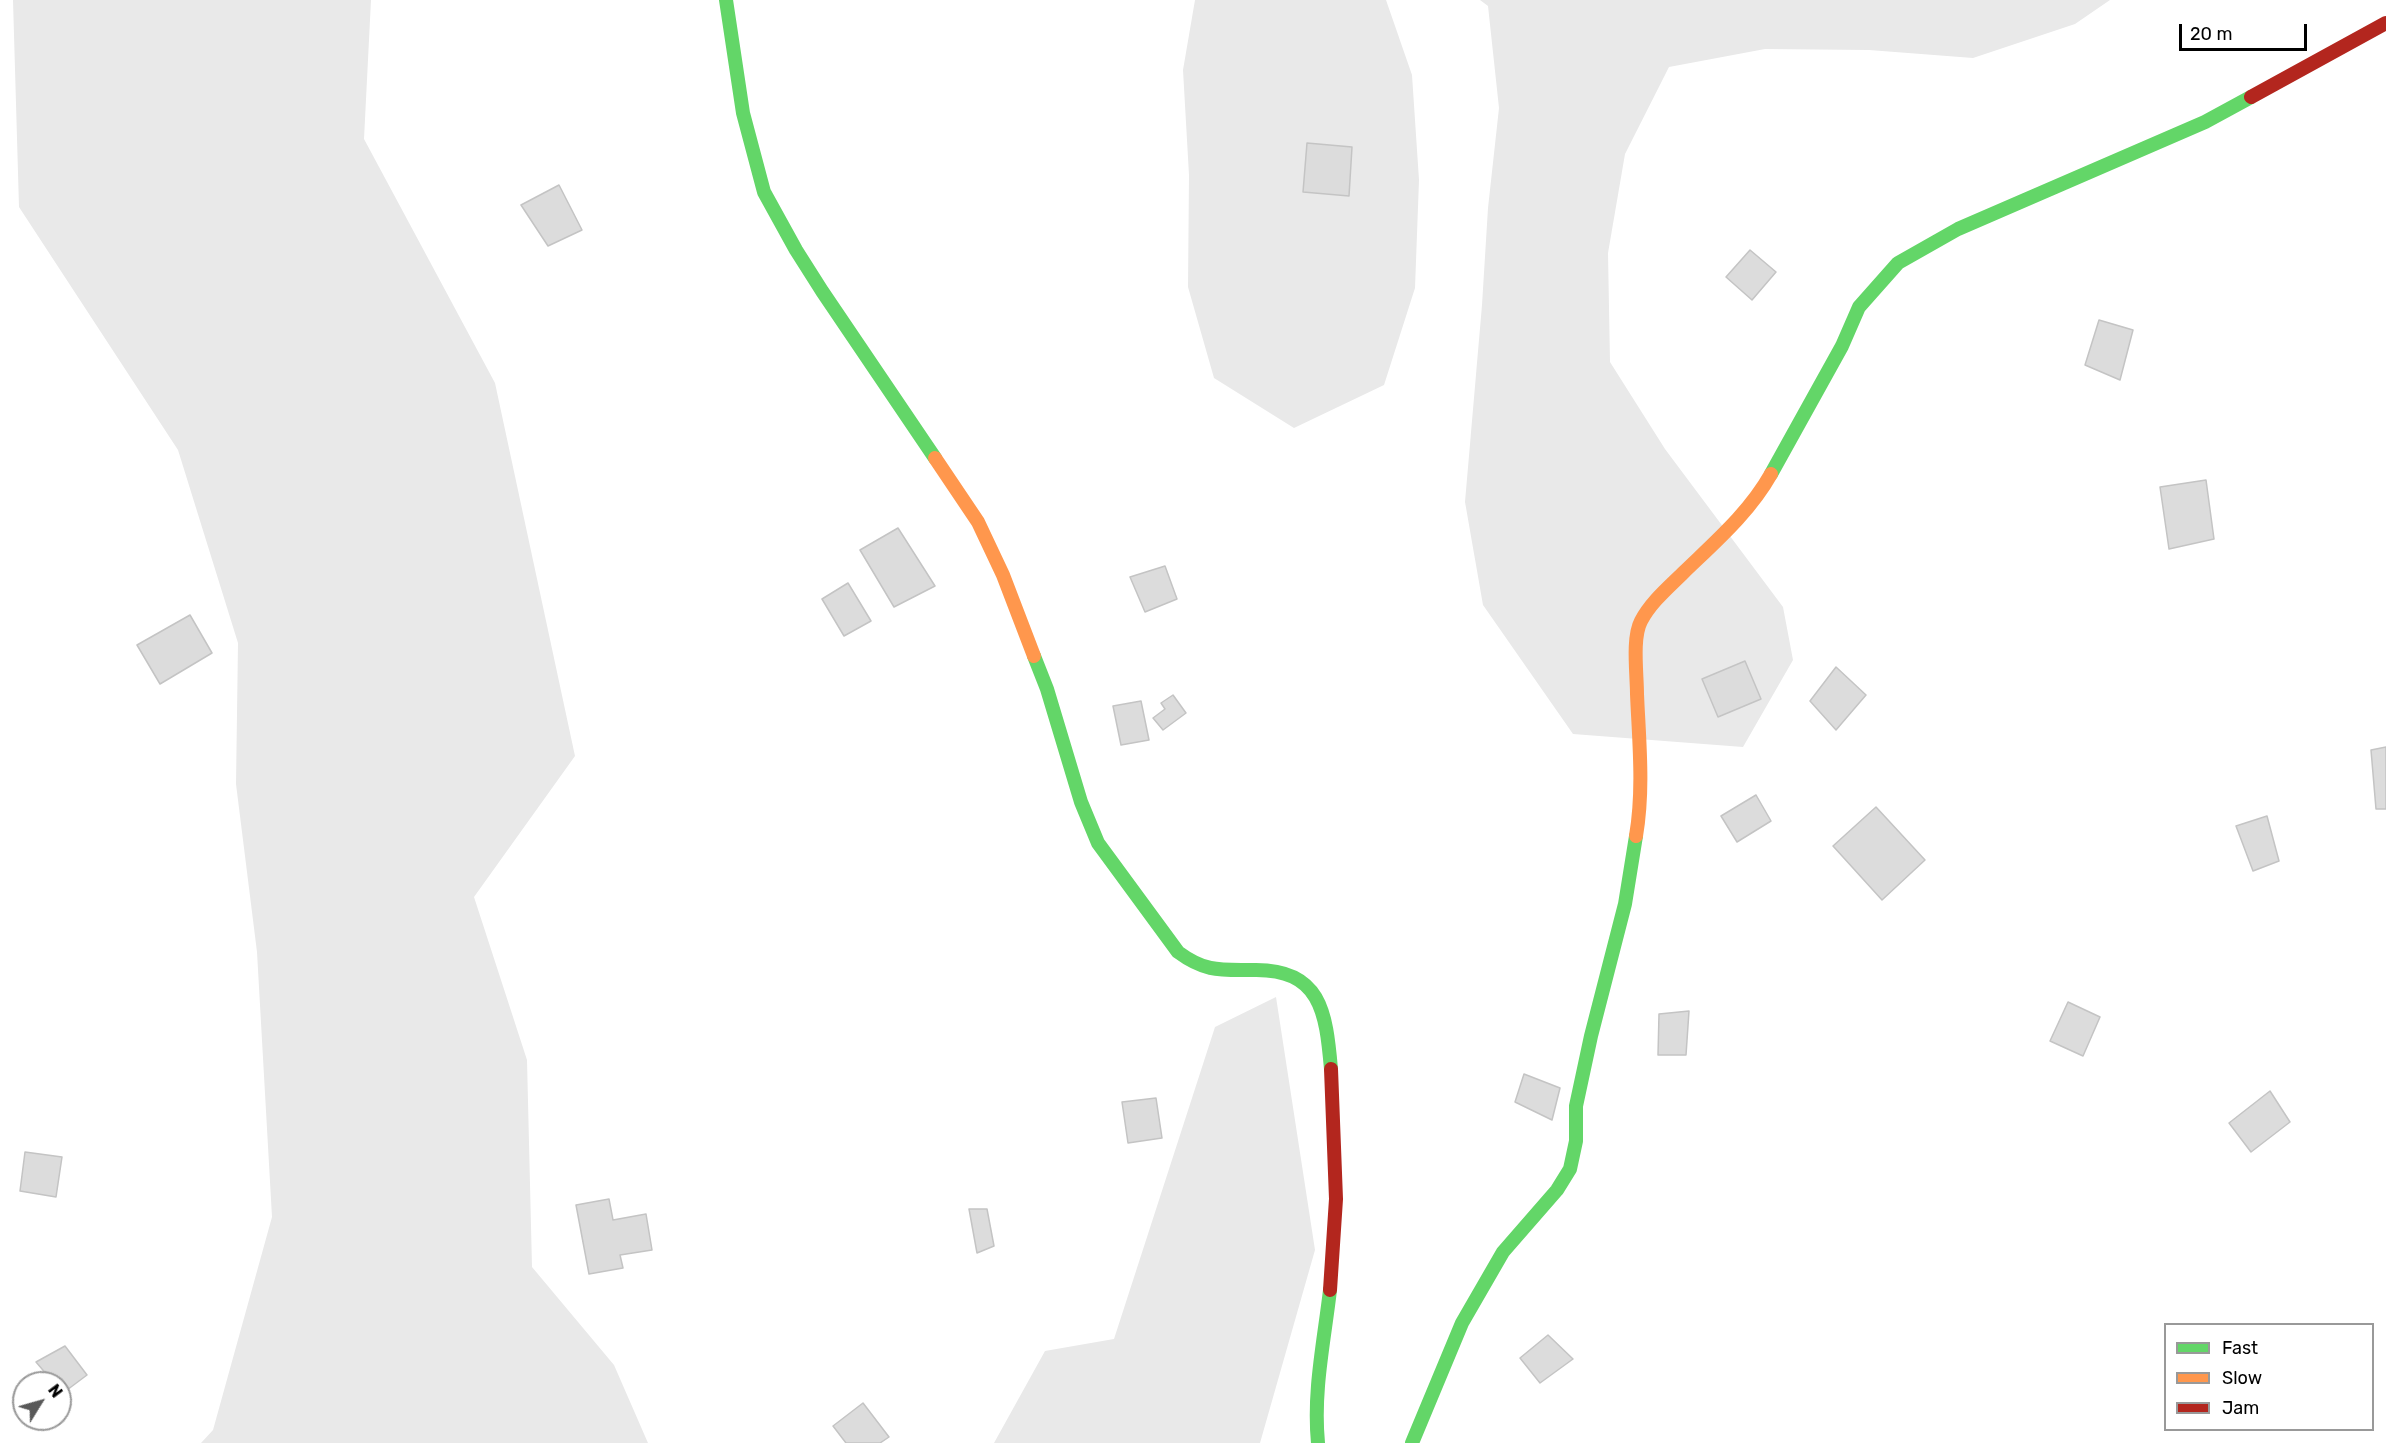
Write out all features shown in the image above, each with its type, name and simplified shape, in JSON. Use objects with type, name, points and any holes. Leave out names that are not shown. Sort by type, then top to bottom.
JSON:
[{"type":"street","points":[[726,0],[742,113],[764,192],[822,291],[978,522],[1003,575],[1047,689],[1081,802],[1098,843],[1178,952],[1194,964],[1221,971],[1246,969],[1280,971],[1301,981],[1319,999],[1327,1027],[1337,1130],[1337,1222],[1332,1279],[1317,1371],[1318,1443]]},
{"type":"street","points":[[1412,1443],[1462,1323],[1503,1252],[1557,1190],[1570,1169],[1576,1141],[1576,1106],[1591,1036],[1625,904],[1639,820],[1640,765],[1636,654],[1640,623],[1657,598],[1742,516],[1761,492],[1842,346],[1859,306],[1898,264],[1958,229],[2205,122],[2386,23]]},
{"type":"shaded area","points":[[13,0],[371,0],[364,139],[495,383],[575,756],[474,897],[527,1060],[532,1267],[614,1365],[648,1443],[201,1443],[213,1430],[272,1217],[257,952],[236,784],[238,643],[178,450],[19,207]]},
{"type":"shaded area","points":[[1195,0],[1386,0],[1412,75],[1419,180],[1415,288],[1384,385],[1294,428],[1214,378],[1188,287],[1189,175],[1183,70]]},
{"type":"shaded area","points":[[1480,0],[2110,0],[2075,24],[1973,58],[1869,50],[1765,49],[1669,67],[1625,154],[1608,253],[1610,362],[1665,449],[1783,607],[1793,660],[1743,747],[1573,734],[1483,605],[1465,502],[1488,208],[1499,108],[1488,6]]},
{"type":"shaded area","points":[[1276,997],[1315,1250],[1260,1443],[994,1443],[1045,1351],[1114,1339],[1215,1027]]},
{"type":"building","points":[[1307,143],[1352,147],[1349,196],[1303,192]]},
{"type":"building","points":[[559,185],[582,230],[548,246],[521,205]]},
{"type":"building","points":[[1750,250],[1776,272],[1752,300],[1726,277]]},
{"type":"building","points":[[2099,320],[2133,330],[2120,380],[2085,365]]},
{"type":"building","points":[[2206,480],[2214,539],[2169,549],[2160,487]]},
{"type":"building","points":[[898,528],[935,586],[894,607],[860,550]]},
{"type":"building","points":[[1165,566],[1177,599],[1145,612],[1130,577]]},
{"type":"building","points":[[848,583],[871,621],[844,636],[822,599]]},
{"type":"building","points":[[190,615],[212,653],[160,684],[137,645]]},
{"type":"building","points":[[1745,661],[1761,699],[1718,717],[1702,679]]},
{"type":"building","points":[[1836,667],[1866,695],[1836,730],[1810,701]]},
{"type":"building","points":[[1173,695],[1186,713],[1163,730],[1153,718],[1165,709],[1161,703]]},
{"type":"building","points":[[1141,701],[1149,740],[1121,745],[1113,706]]},
{"type":"building","points":[[2386,747],[2386,809],[2376,809],[2371,750]]},
{"type":"building","points":[[1756,795],[1771,821],[1737,842],[1721,816]]},
{"type":"building","points":[[1876,807],[1925,860],[1882,900],[1833,846]]},
{"type":"building","points":[[2267,816],[2279,861],[2253,871],[2236,826]]},
{"type":"building","points":[[2068,1002],[2100,1017],[2083,1056],[2050,1041]]},
{"type":"building","points":[[1689,1011],[1686,1055],[1658,1055],[1659,1014]]},
{"type":"building","points":[[1524,1074],[1560,1088],[1552,1120],[1515,1102]]},
{"type":"building","points":[[2270,1091],[2290,1122],[2251,1152],[2229,1123]]},
{"type":"building","points":[[1156,1098],[1162,1138],[1128,1143],[1122,1102]]},
{"type":"building","points":[[25,1152],[62,1157],[56,1197],[20,1191]]},
{"type":"building","points":[[609,1199],[613,1220],[646,1214],[652,1250],[620,1255],[623,1268],[589,1274],[576,1205]]},
{"type":"building","points":[[969,1209],[987,1209],[994,1246],[977,1253]]},
{"type":"building","points":[[1548,1335],[1573,1359],[1540,1383],[1520,1358]]},
{"type":"building","points":[[65,1346],[87,1375],[72,1386],[72,1371],[44,1371],[36,1362]]},
{"type":"building","points":[[863,1403],[889,1437],[880,1443],[846,1443],[833,1426]]},
{"type":"traffic: fast","points":[[726,0],[743,113],[764,192],[822,291],[935,458]]},
{"type":"traffic: fast","points":[[1771,474],[1842,346],[1859,307],[1898,263],[1958,229],[2205,122],[2251,97]]},
{"type":"traffic: fast","points":[[1034,656],[1047,689],[1081,802],[1098,843],[1178,952],[1188,959],[1222,970],[1275,971],[1293,977],[1306,985],[1322,1012],[1331,1069]]},
{"type":"traffic: fast","points":[[1412,1443],[1462,1323],[1503,1252],[1557,1190],[1570,1169],[1576,1141],[1576,1106],[1591,1036],[1625,904],[1636,836]]},
{"type":"traffic: fast","points":[[1318,1443],[1318,1385],[1330,1290]]},
{"type":"traffic: slow","points":[[935,458],[978,522],[1003,575],[1034,656]]},
{"type":"traffic: slow","points":[[1636,836],[1640,783],[1636,656],[1638,628],[1655,601],[1742,514],[1771,474]]},
{"type":"traffic: jam","points":[[2251,97],[2386,23]]},
{"type":"traffic: jam","points":[[1330,1290],[1336,1199],[1331,1069]]}]
